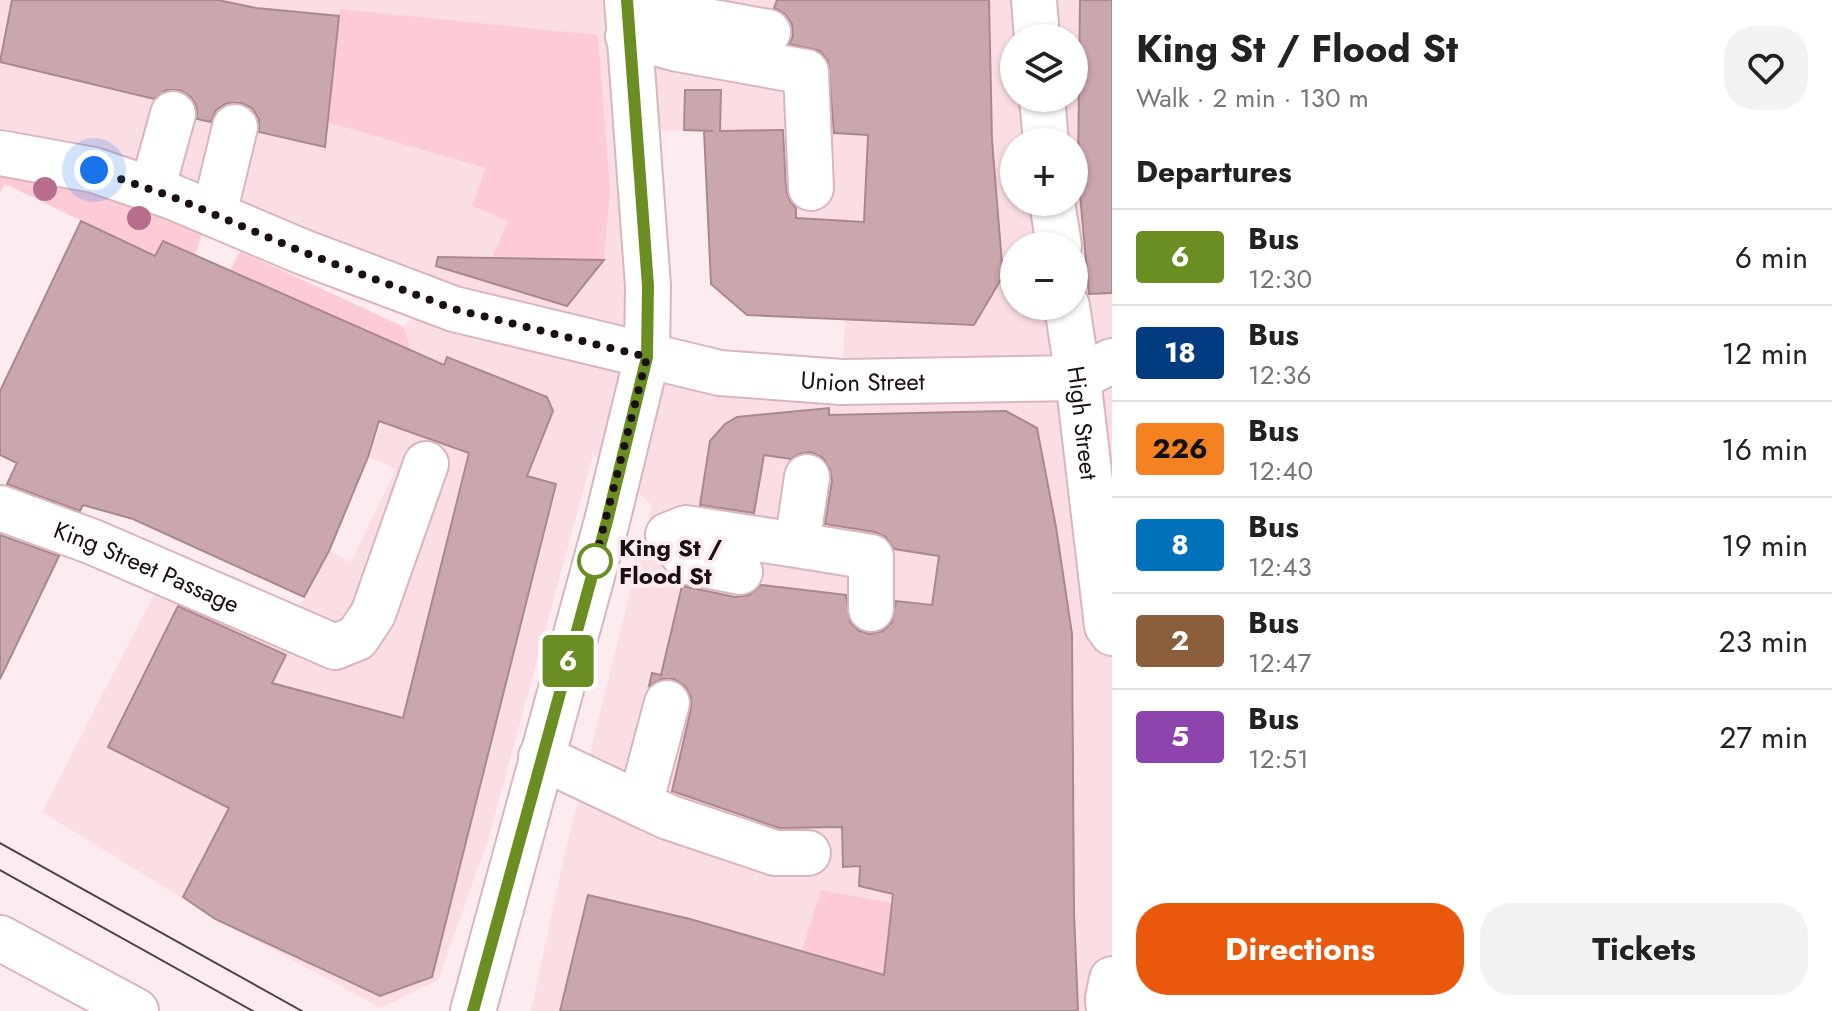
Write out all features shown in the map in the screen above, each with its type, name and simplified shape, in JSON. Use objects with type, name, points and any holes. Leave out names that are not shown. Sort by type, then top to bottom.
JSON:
[{"type":"street","points":[[1034,0],[1036,24]]},
{"type":"street","points":[[628,16],[674,15],[768,32]]},
{"type":"street","points":[[628,16],[678,49],[806,72],[811,188]]},
{"type":"street","points":[[473,1011],[607,521],[647,357],[648,286],[628,16]]},
{"type":"street","points":[[152,190],[173,114]]},
{"type":"street","points":[[214,214],[235,127]]},
{"type":"street","name":"Union Street","points":[[0,153],[94,170],[454,309],[720,373],[842,382],[1095,370]]},
{"type":"street","name":"High Street","points":[[1073,320],[1095,370],[1105,612],[1107,626],[1112,633]]},
{"type":"street","name":"King Street Passage","points":[[0,508],[93,542],[335,647],[357,638],[373,614],[426,464]]},
{"type":"street","points":[[797,545],[807,477]]},
{"type":"street","points":[[607,521],[668,535],[686,528],[871,557],[871,609]]},
{"type":"street","points":[[668,535],[689,562],[740,572]]},
{"type":"street","points":[[640,804],[667,703]]},
{"type":"street","points":[[541,757],[682,823],[775,853],[808,853]]},
{"type":"street","points":[[0,938],[136,1011]]},
{"type":"street","points":[[1109,1011],[1112,979]]},
{"type":"shaded area","points":[[0,0],[1112,0],[1112,1011],[531,1011],[563,861],[652,505],[593,455],[488,840],[438,980],[381,1008],[216,919],[42,812],[165,573],[292,629],[304,597],[329,551],[351,562],[396,469],[368,457],[411,350],[404,327],[428,300],[0,153]],"holes":[[[799,130],[796,218],[845,319],[842,381],[648,357],[636,132]]]},
{"type":"shaded area","points":[[340,9],[598,35],[610,191],[604,260],[492,258],[508,221],[472,206],[486,168],[327,122]]},
{"type":"shaded area","points":[[0,170],[82,184],[204,229],[195,254],[163,241],[155,256],[5,184],[0,193]]},
{"type":"shaded area","points":[[240,251],[404,327],[411,350],[230,270]]},
{"type":"shaded area","points":[[821,890],[892,903],[884,975],[802,951]]},
{"type":"building","points":[[12,0],[218,0],[256,8],[339,16],[325,147],[259,132],[259,119],[252,108],[242,103],[227,103],[216,110],[211,122],[197,119],[197,107],[191,97],[180,90],[166,90],[154,99],[0,62]]},
{"type":"building","points":[[777,0],[989,0],[992,140],[1000,281],[974,325],[747,315],[711,284],[704,131],[713,131],[684,130],[685,90],[721,90],[720,131],[783,130],[786,189],[796,208],[796,218],[864,222],[868,135],[834,133],[828,61],[820,51],[789,44],[793,36],[792,24],[785,14],[774,8]]},
{"type":"building","points":[[1080,0],[1112,0],[1112,293],[1089,294],[1088,232],[1083,232],[1082,216],[1088,216],[1088,128],[1079,128],[1079,112],[1088,112],[1088,24],[1080,24]]},
{"type":"building","points":[[81,221],[155,256],[163,241],[444,365],[447,357],[547,397],[553,411],[527,476],[556,484],[432,977],[380,996],[215,919],[183,897],[229,808],[108,747],[178,606],[286,655],[272,683],[403,718],[469,453],[379,421],[368,457],[329,551],[304,597],[133,519],[83,505],[80,511],[7,484],[17,463],[0,455],[0,391]]},
{"type":"building","points":[[438,257],[604,260],[567,306],[436,266]]},
{"type":"building","points":[[829,408],[829,415],[1006,411],[1037,428],[1072,634],[1074,912],[1078,1011],[560,1011],[588,895],[690,919],[884,975],[893,894],[859,886],[860,866],[843,867],[842,827],[779,828],[672,791],[691,697],[685,686],[674,679],[661,679],[649,686],[652,673],[661,675],[682,586],[735,597],[749,595],[761,585],[846,595],[850,622],[859,631],[870,634],[883,631],[892,622],[896,601],[932,605],[939,556],[894,549],[886,537],[875,532],[825,524],[832,481],[830,469],[823,458],[811,452],[791,459],[764,455],[754,513],[700,505],[710,441],[725,424],[737,417]]},
{"type":"building","points":[[0,535],[59,556],[0,679]]},
{"type":"tram line","points":[[0,843],[302,1011]]},
{"type":"tram line","points":[[0,870],[253,1011]]},
{"type":"bus line","name":"6","points":[[473,1011],[607,521],[647,357],[648,286],[627,0]]},
{"type":"place","name":"King St / Flood St","points":[[595,561]]},
{"type":"route","points":[[94,170],[173,197],[303,252],[454,309],[647,357],[595,561]]}]
